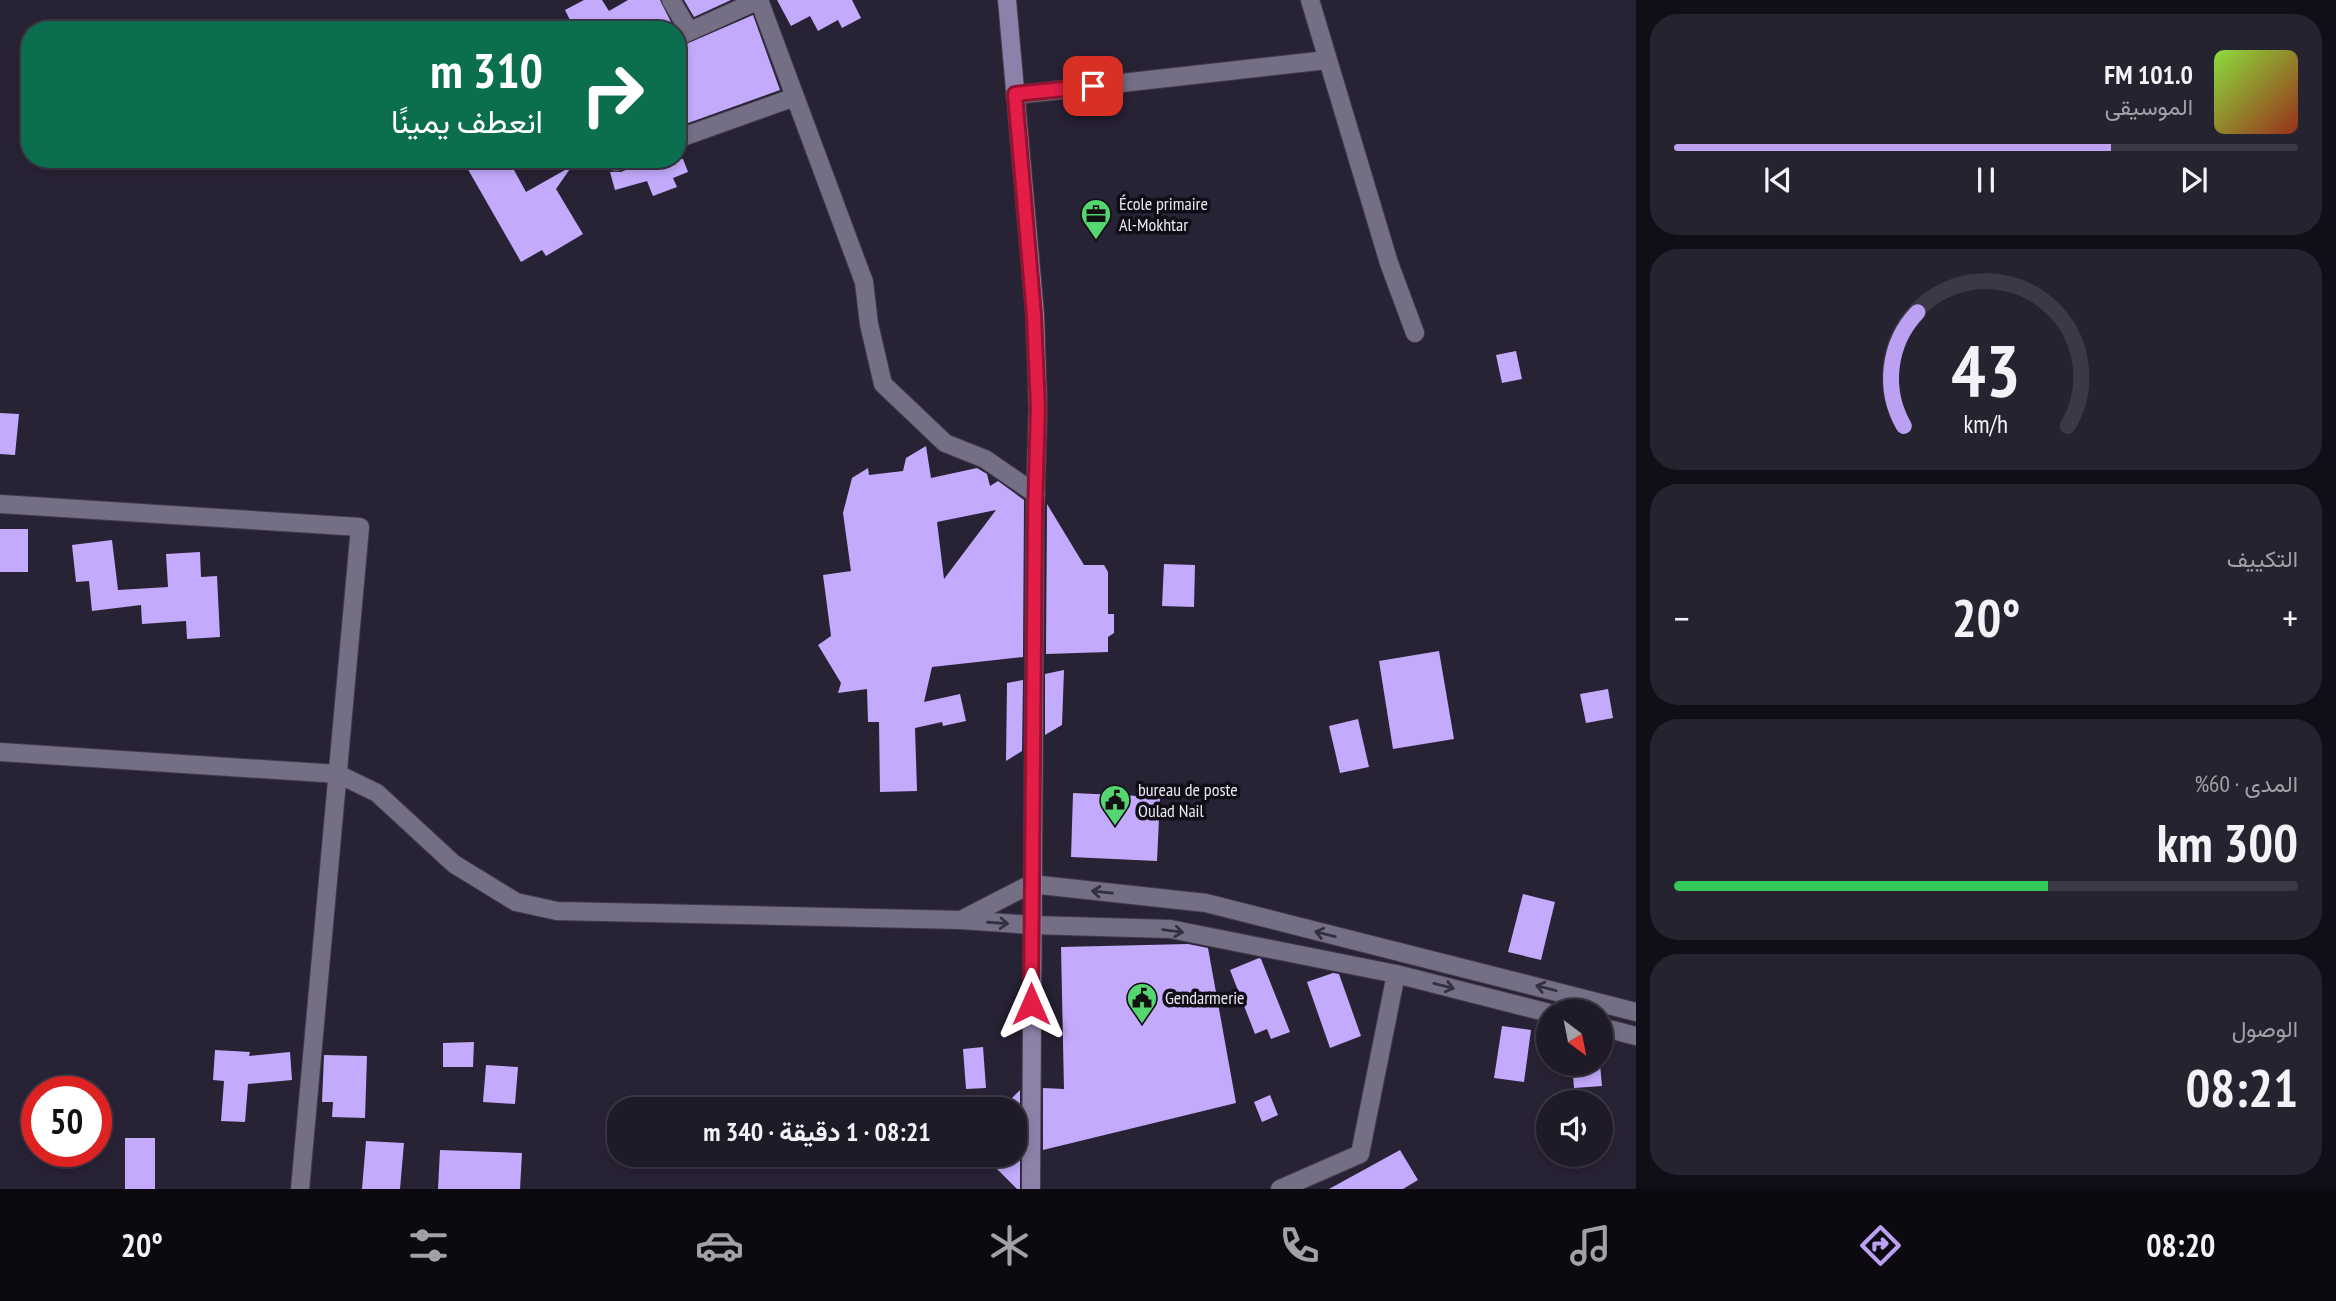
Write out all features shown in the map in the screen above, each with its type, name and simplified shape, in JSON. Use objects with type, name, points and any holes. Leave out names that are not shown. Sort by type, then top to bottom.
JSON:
[{"type":"main road","points":[[1007,0],[1035,329],[1038,408],[1031,884],[1031,1189]]},
{"type":"street","points":[[671,0],[678,21]]},
{"type":"street","points":[[686,33],[759,0],[864,282],[869,324],[883,384],[946,443],[985,459],[1036,494]]},
{"type":"street","points":[[1310,0],[1389,263],[1415,333]]},
{"type":"street","points":[[1015,94],[1327,60]]},
{"type":"street","points":[[686,136],[795,97]]},
{"type":"street","points":[[0,504],[360,527],[300,1189]]},
{"type":"street","points":[[0,752],[338,774],[377,793],[454,864],[516,902],[557,911],[961,920],[1170,929],[1396,974],[1536,1010]]},
{"type":"street","points":[[961,920],[1031,884],[1206,903],[1636,1012]]},
{"type":"street","points":[[1280,1189],[1360,1154],[1396,974]]},
{"type":"street","points":[[1614,1030],[1636,1036]]},
{"type":"building","points":[[584,0],[602,0],[609,11],[628,0],[660,0],[670,21],[570,21],[565,10]]},
{"type":"building","points":[[684,0],[731,0],[694,17]]},
{"type":"building","points":[[777,0],[852,0],[861,18],[842,28],[838,20],[818,31],[810,16],[791,26]]},
{"type":"building","points":[[753,15],[780,90],[686,124],[686,44]]},
{"type":"building","points":[[686,167],[688,172],[673,178],[677,187],[653,196],[647,181],[615,190],[610,172]]},
{"type":"building","points":[[467,168],[513,168],[526,192],[571,168],[556,189],[583,234],[546,256],[542,250],[521,262]]},
{"type":"building","points":[[1516,351],[1522,379],[1502,383],[1496,355]]},
{"type":"building","points":[[0,413],[19,414],[15,455],[0,454]]},
{"type":"building","points":[[926,446],[931,478],[977,468],[987,474],[990,486],[998,481],[1024,500],[1023,657],[932,667],[924,702],[960,694],[966,721],[943,726],[942,722],[915,728],[917,791],[880,792],[879,722],[868,722],[867,689],[838,693],[841,683],[818,645],[831,636],[823,575],[851,571],[843,513],[852,478],[868,468],[869,475],[903,471],[906,458]],"holes":[[[996,510],[944,579],[937,522]]]},
{"type":"building","points":[[1047,504],[1084,565],[1104,565],[1108,572],[1108,614],[1114,614],[1114,633],[1108,637],[1108,652],[1046,654]]},
{"type":"building","points":[[0,529],[28,529],[28,572],[0,572]]},
{"type":"building","points":[[112,540],[118,590],[168,587],[166,554],[200,552],[201,577],[217,576],[220,637],[187,639],[186,621],[142,624],[141,605],[92,611],[89,581],[76,582],[72,545]]},
{"type":"building","points":[[1164,564],[1195,565],[1194,607],[1162,606]]},
{"type":"building","points":[[1439,651],[1454,739],[1393,749],[1379,661]]},
{"type":"building","points":[[1064,670],[1062,725],[1045,735],[1045,674]]},
{"type":"building","points":[[1023,680],[1022,751],[1006,761],[1007,683]]},
{"type":"building","points":[[1608,689],[1613,718],[1586,723],[1580,694]]},
{"type":"building","points":[[1358,719],[1369,767],[1340,773],[1329,726]]},
{"type":"building","name":"bureau de poste Oulad Nail","points":[[1073,793],[1160,797],[1157,861],[1071,857]]},
{"type":"building","points":[[1523,894],[1555,902],[1541,960],[1508,952]]},
{"type":"building","name":"Gendarmerie","points":[[1188,944],[1208,948],[1236,1103],[1043,1150],[1043,1088],[1064,1089],[1061,947]]},
{"type":"building","points":[[1259,958],[1290,1032],[1271,1039],[1267,1029],[1255,1034],[1230,970]]},
{"type":"building","points":[[1333,973],[1339,974],[1361,1036],[1330,1048],[1307,982]]},
{"type":"building","points":[[1502,1026],[1531,1030],[1524,1082],[1494,1078]]},
{"type":"building","points":[[474,1042],[473,1067],[443,1067],[443,1043]]},
{"type":"building","points":[[983,1047],[986,1088],[966,1089],[963,1049]]},
{"type":"building","points":[[215,1050],[250,1052],[249,1056],[290,1052],[292,1080],[248,1084],[245,1122],[221,1121],[224,1081],[213,1080]]},
{"type":"building","points":[[324,1055],[367,1056],[365,1118],[332,1117],[333,1102],[322,1102]]},
{"type":"building","points":[[486,1065],[518,1067],[515,1104],[483,1102]]},
{"type":"building","points":[[1573,1076],[1601,1076],[1602,1086],[1574,1088]]},
{"type":"building","points":[[1270,1095],[1278,1115],[1262,1122],[1254,1102]]},
{"type":"building","points":[[125,1138],[155,1138],[155,1189],[125,1189]]},
{"type":"building","points":[[366,1141],[404,1143],[400,1189],[362,1189]]},
{"type":"building","points":[[440,1150],[522,1153],[520,1189],[438,1189]]},
{"type":"building","points":[[1400,1150],[1418,1180],[1403,1189],[1329,1189]]},
{"type":"building","points":[[1020,1167],[1020,1189],[1017,1189],[996,1168]]},
{"type":"place","name":"École primaire Al-Mokhtar","points":[[1096,241]]},
{"type":"place","name":"bureau de poste Oulad Nail","points":[[1115,827]]},
{"type":"place","name":"Gendarmerie","points":[[1142,1025]]},
{"type":"route","points":[[1031,1004],[1038,408],[1034,315],[1015,94],[1093,86]]}]
